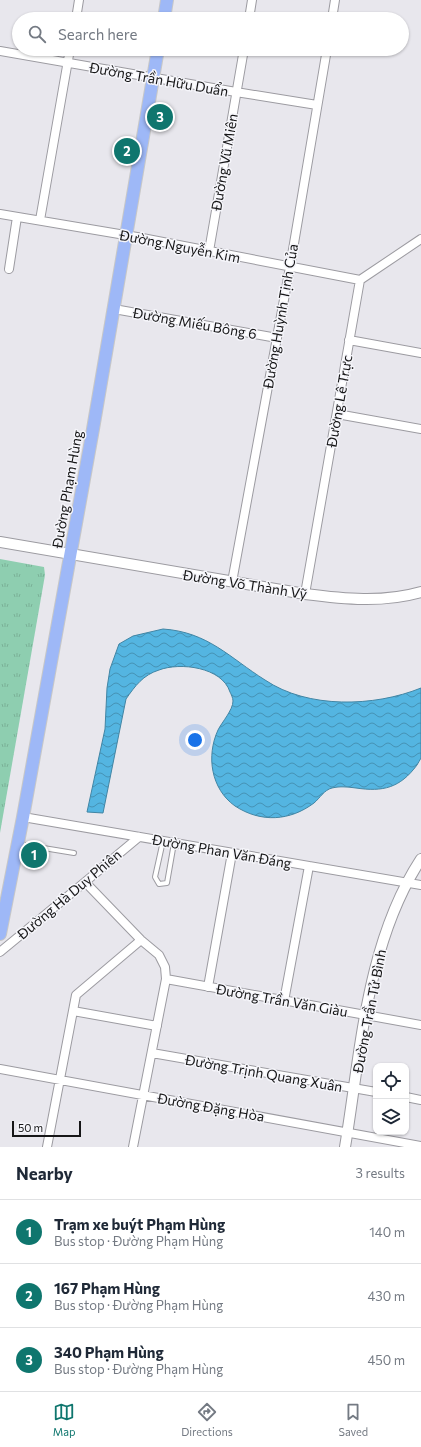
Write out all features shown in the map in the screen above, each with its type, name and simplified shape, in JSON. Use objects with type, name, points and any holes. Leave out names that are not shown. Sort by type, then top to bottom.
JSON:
[{"type":"main road","points":[[165,12],[167,0]]},
{"type":"main road","name":"Đường Phạm Hùng","points":[[0,934],[23,817],[114,309],[157,56]]},
{"type":"street","points":[[77,12],[79,0]]},
{"type":"street","points":[[250,12],[252,0]]},
{"type":"street","points":[[333,12],[335,0]]},
{"type":"street","name":"Đường Trần Hữu Duẩn","points":[[0,51],[12,53]]},
{"type":"street","name":"Đường Trần Hữu Duẩn","points":[[28,56],[317,105]]},
{"type":"street","points":[[40,220],[69,56]]},
{"type":"street","name":"Đường Vũ Miên","points":[[209,251],[243,56]]},
{"type":"street","name":"Đường Huỳnh Tịnh Của","points":[[232,582],[290,267],[326,56]]},
{"type":"street","name":"Đường Nguyễn Kim","points":[[0,214],[40,220],[360,280]]},
{"type":"street","points":[[9,269],[17,217]]},
{"type":"street","points":[[360,280],[421,239]]},
{"type":"street","name":"Đường Lê Trực","points":[[305,594],[360,280]]},
{"type":"street","name":"Đường Miếu Bông 6","points":[[114,309],[276,338]]},
{"type":"street","points":[[349,340],[421,353]]},
{"type":"street","points":[[336,414],[421,429]]},
{"type":"street","name":"Đường Võ Thành Vỹ","points":[[0,542],[305,594],[344,598],[380,599],[421,592]]},
{"type":"street","name":"Đường Phan Văn Đáng","points":[[23,817],[421,885]]},
{"type":"street","name":"Đường Hà Duy Phiên","points":[[0,952],[139,837]]},
{"type":"street","points":[[208,987],[232,853]]},
{"type":"street","name":"Đường Trần Tử Bình","points":[[344,1147],[376,962],[386,934],[408,883],[421,859]]},
{"type":"street","points":[[284,1001],[309,866]]},
{"type":"street","points":[[85,882],[141,940],[159,955],[165,967],[166,979],[133,1147]]},
{"type":"street","points":[[47,1147],[76,995],[141,940]]},
{"type":"street","name":"Đường Trần Văn Giàu","points":[[166,979],[421,1026]]},
{"type":"street","points":[[73,1011],[157,1026]]},
{"type":"street","name":"Đường Trịnh Quang Xuân","points":[[152,1053],[373,1091]]},
{"type":"street","name":"Đường Đặng Hòa","points":[[0,1069],[421,1146]]},
{"type":"street","points":[[409,1098],[421,1100]]},
{"type":"lane","points":[[163,841],[155,877],[159,884],[167,883],[174,843]]},
{"type":"lane","points":[[18,843],[74,853]]},
{"type":"green space","points":[[0,559],[44,567],[45,575],[0,833]]},
{"type":"water","points":[[163,629],[179,631],[206,641],[218,647],[265,680],[282,689],[301,696],[342,702],[362,701],[383,699],[421,688],[421,758],[411,773],[390,787],[383,789],[344,787],[332,788],[324,792],[314,803],[295,813],[275,818],[255,815],[235,806],[227,799],[216,781],[213,771],[212,750],[214,740],[218,730],[233,705],[232,697],[226,684],[210,672],[189,667],[168,668],[148,675],[136,685],[126,699],[103,813],[87,812],[105,729],[107,688],[110,669],[119,644],[133,636]]},
{"type":"place","name":"340 Phạm Hùng","points":[[160,117]]},
{"type":"place","name":"167 Phạm Hùng","points":[[127,151]]},
{"type":"place","name":"Trạm xe buýt Phạm Hùng","points":[[34,855]]}]
